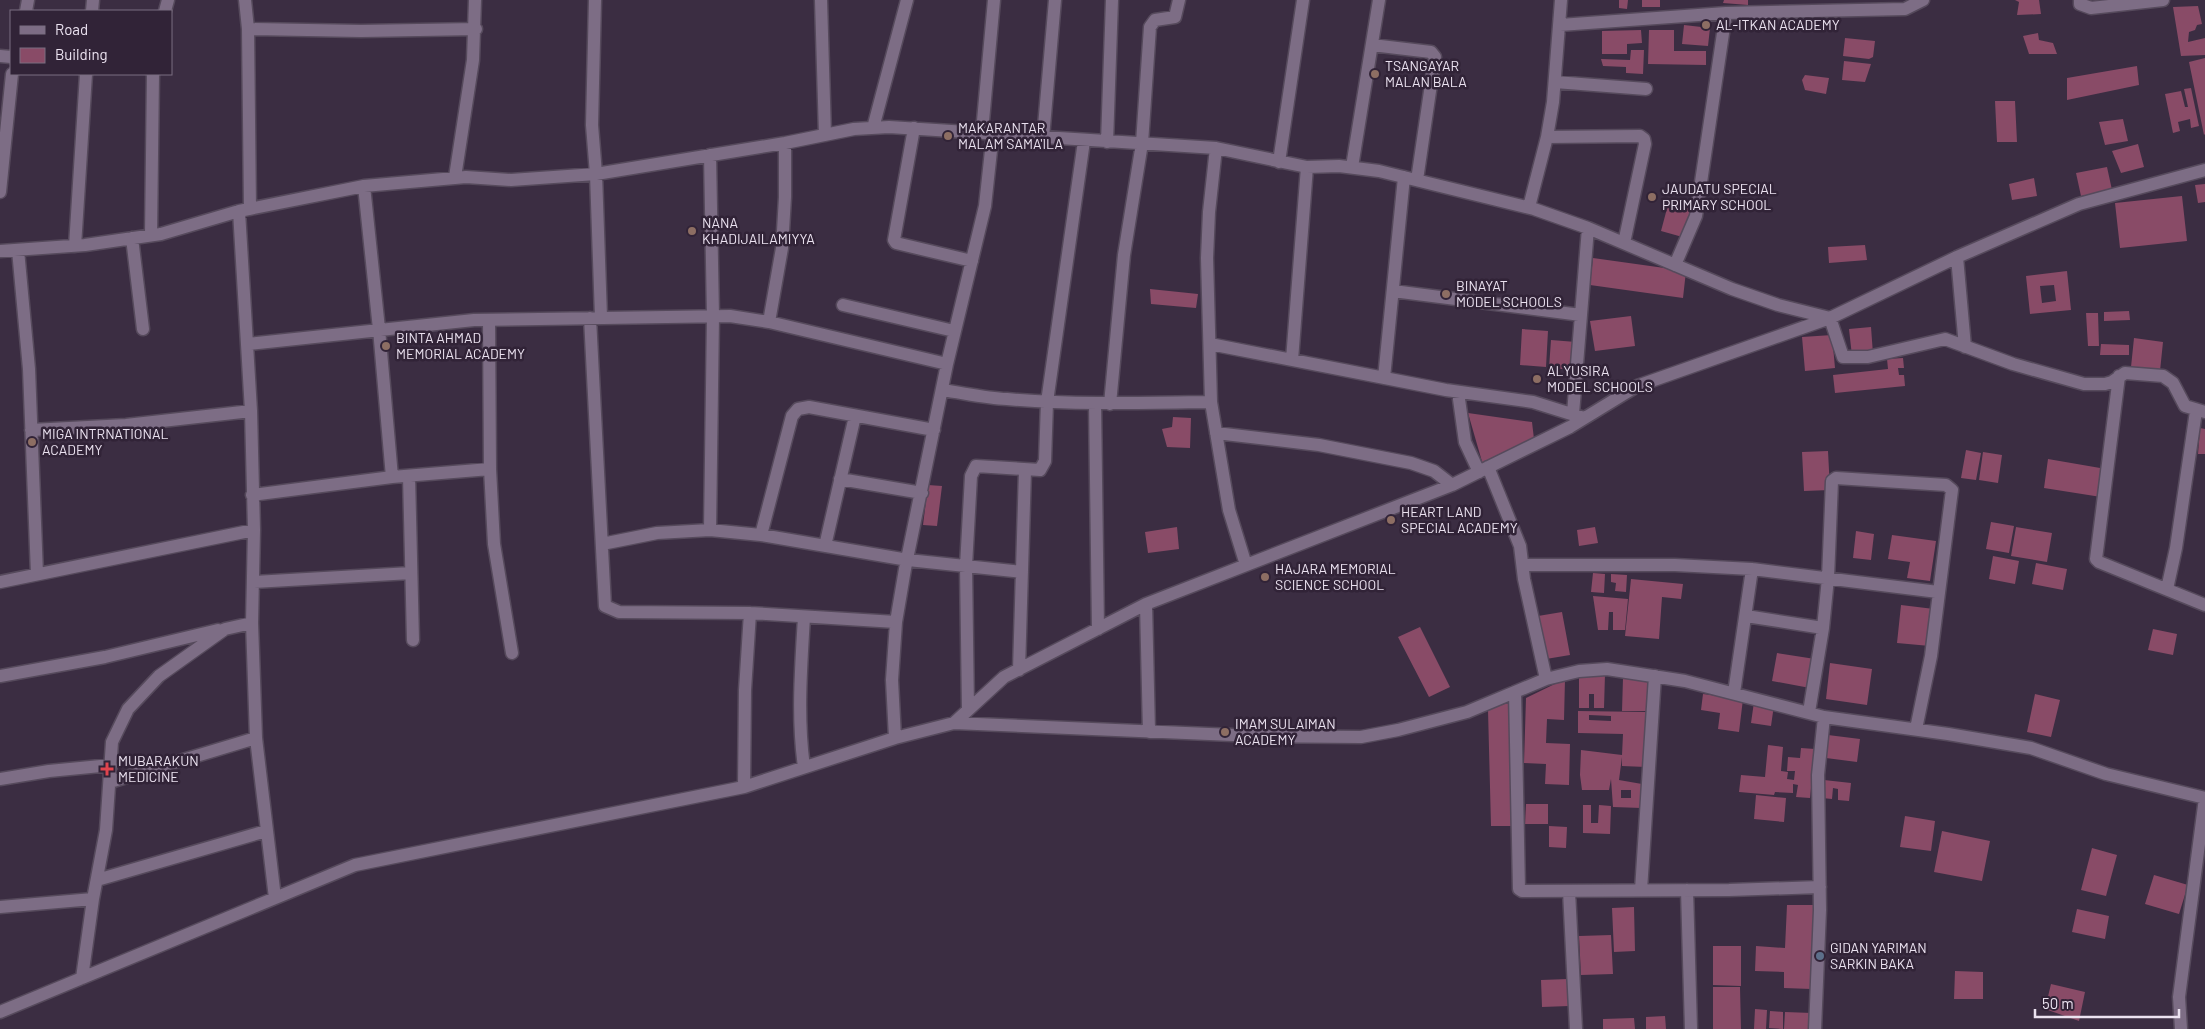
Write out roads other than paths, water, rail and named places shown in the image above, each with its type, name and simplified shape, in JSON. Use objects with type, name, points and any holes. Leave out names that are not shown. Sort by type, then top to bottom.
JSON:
[{"type":"street","points":[[245,0],[248,29],[244,210],[254,530],[252,622],[256,738],[275,898]]},
{"type":"street","points":[[455,177],[473,60],[476,0]]},
{"type":"street","points":[[595,0],[592,125],[596,174],[595,317],[605,606],[619,612],[750,613],[896,622]]},
{"type":"street","points":[[822,0],[825,135]]},
{"type":"street","points":[[873,128],[906,0]]},
{"type":"street","points":[[895,738],[892,680],[896,622],[947,364],[984,206],[994,0]]},
{"type":"street","points":[[1044,138],[1055,0]]},
{"type":"street","points":[[1107,142],[1112,0]]},
{"type":"street","points":[[1110,404],[1123,264],[1142,144],[1150,26],[1155,20],[1175,17],[1180,0]]},
{"type":"street","points":[[1279,162],[1303,0]]},
{"type":"street","points":[[1352,167],[1379,0]]},
{"type":"street","points":[[1529,208],[1547,137],[1555,82],[1561,0]]},
{"type":"street","points":[[1560,25],[1808,5],[1906,9],[1923,0]]},
{"type":"street","points":[[2080,0],[2080,4],[2091,8],[2144,4],[2163,0]]},
{"type":"street","points":[[1675,265],[1696,216],[1726,13]]},
{"type":"street","points":[[248,29],[361,31],[476,29]]},
{"type":"street","points":[[1372,45],[1431,52],[1435,57],[1410,178],[1393,291],[1384,378]]},
{"type":"street","points":[[0,192],[12,75]]},
{"type":"street","points":[[76,246],[86,75]]},
{"type":"street","points":[[151,235],[153,75]]},
{"type":"street","points":[[1555,82],[1646,89]]},
{"type":"street","points":[[914,128],[894,240],[896,244],[972,261]]},
{"type":"street","points":[[0,251],[76,246],[151,235],[244,210],[364,186],[455,177],[511,180],[596,174],[785,143],[854,129],[914,128],[1216,148],[1279,162],[1307,166],[1352,167],[1410,178],[1529,208],[1588,228],[1732,289],[1769,302],[1830,318]]},
{"type":"street","points":[[1547,137],[1640,136],[1644,139],[1645,144],[1624,243]]},
{"type":"street","points":[[968,710],[966,566],[972,472],[976,466],[1040,470],[1045,461],[1047,402],[1084,140]]},
{"type":"street","points":[[769,322],[782,248],[785,197],[785,143]]},
{"type":"street","points":[[1216,148],[1209,212],[1207,258],[1211,402],[1229,510],[1246,565]]},
{"type":"street","points":[[710,155],[713,316],[710,530]]},
{"type":"street","points":[[1292,360],[1307,166]]},
{"type":"street","points":[[954,724],[1004,678],[1146,604],[1452,485],[1484,470],[1578,416],[1637,386],[1830,318],[1957,257],[2078,204],[2205,170]]},
{"type":"street","points":[[364,186],[392,477]]},
{"type":"street","points":[[1578,416],[1581,314],[1588,228]]},
{"type":"street","points":[[132,238],[143,329]]},
{"type":"street","points":[[18,250],[29,369],[37,574]]},
{"type":"street","points":[[1957,257],[1965,348]]},
{"type":"street","points":[[1393,291],[1581,314]]},
{"type":"street","points":[[843,304],[954,331]]},
{"type":"street","points":[[248,344],[379,329],[489,320],[730,316],[769,322],[947,364]]},
{"type":"street","points":[[1830,318],[1843,357],[1868,357],[1945,339],[1965,348],[2013,364],[2084,384],[2105,384],[2112,382],[2125,373],[2163,376],[2170,379],[2185,406],[2201,411],[2167,589]]},
{"type":"street","points":[[489,320],[490,469],[494,544],[512,653]]},
{"type":"street","points":[[1210,344],[1458,392],[1533,402],[1578,416]]},
{"type":"street","points":[[2119,376],[2096,559],[2099,562],[2205,604]]},
{"type":"street","points":[[942,390],[1005,399],[1047,402],[1110,404],[1211,402]]},
{"type":"street","points":[[1458,392],[1465,442],[1484,470],[1516,535],[1546,679]]},
{"type":"street","points":[[1095,403],[1098,629]]},
{"type":"street","points":[[761,535],[792,416],[798,409],[809,407],[934,430]]},
{"type":"street","points":[[31,430],[126,425],[251,411]]},
{"type":"street","points":[[825,546],[855,416]]},
{"type":"street","points":[[1216,433],[1318,446],[1411,463],[1434,471],[1452,485]]},
{"type":"street","points":[[252,495],[392,477],[490,469]]},
{"type":"street","points":[[1018,670],[1025,470]]},
{"type":"street","points":[[409,476],[413,640]]},
{"type":"street","points":[[840,479],[922,493]]},
{"type":"street","points":[[1810,712],[1823,628],[1828,578],[1832,481],[1834,479],[1946,485],[1952,490],[1931,656],[1916,729]]},
{"type":"street","points":[[0,582],[254,530]]},
{"type":"street","points":[[602,544],[657,533],[710,530],[761,535],[908,560],[1022,572]]},
{"type":"street","points":[[1523,565],[1675,565],[1752,569],[1938,592]]},
{"type":"street","points":[[1734,693],[1752,569]]},
{"type":"street","points":[[253,582],[411,573]]},
{"type":"street","points":[[1146,604],[1149,732]]},
{"type":"street","points":[[744,786],[745,690],[750,613]]},
{"type":"street","points":[[1746,616],[1823,628]]},
{"type":"street","points":[[804,617],[799,689],[799,734],[804,767]]},
{"type":"street","points":[[0,676],[105,657],[252,622]]},
{"type":"street","points":[[82,978],[93,900],[106,830],[112,742],[128,708],[159,676],[225,628]]},
{"type":"street","points":[[0,1012],[355,865],[744,786],[895,738],[954,724],[1256,736],[1361,737],[1398,730],[1467,712],[1546,679],[1579,670],[1607,669],[1685,681],[1824,717],[1916,729],[2031,748],[2106,774],[2205,798],[2203,830],[2179,997],[2181,1029]]},
{"type":"street","points":[[1641,890],[1655,676]]},
{"type":"street","points":[[1515,692],[1519,889],[1526,892],[1820,887]]},
{"type":"street","points":[[1815,1029],[1820,887],[1818,775],[1824,717]]},
{"type":"street","points":[[110,782],[256,738]]},
{"type":"street","points":[[0,779],[49,771],[111,766]]},
{"type":"street","points":[[97,880],[266,831]]},
{"type":"street","points":[[1687,890],[1691,1029]]},
{"type":"street","points":[[1569,891],[1576,1029]]},
{"type":"street","points":[[0,907],[93,900]]},
{"type":"place","name":"AL-ITKAN ACADEMY","points":[[1706,25]]},
{"type":"place","name":"TSANGAYAR MALAN BALA","points":[[1375,74]]},
{"type":"place","name":"MAKARANTAR MALAM SAMA'ILA","points":[[948,136]]},
{"type":"place","name":"JAUDATU SPECIAL PRIMARY SCHOOL","points":[[1652,197]]},
{"type":"place","name":"NANA KHADIJAILAMIYYA","points":[[692,231]]},
{"type":"place","name":"BINAYAT MODEL SCHOOLS","points":[[1446,294]]},
{"type":"place","name":"BINTA AHMAD MEMORIAL ACADEMY","points":[[386,346]]},
{"type":"place","name":"ALYUSIRA MODEL SCHOOLS","points":[[1537,379]]},
{"type":"place","name":"MIGA INTRNATIONAL ACADEMY","points":[[32,442]]},
{"type":"place","name":"HEART LAND SPECIAL ACADEMY","points":[[1391,520]]},
{"type":"place","name":"HAJARA MEMORIAL SCIENCE SCHOOL","points":[[1265,577]]},
{"type":"place","name":"IMAM SULAIMAN ACADEMY","points":[[1225,732]]},
{"type":"place","name":"MUBARAKUN MEDICINE","points":[[107,769]]},
{"type":"place","name":"GIDAN YARIMAN SARKIN BAKA","points":[[1820,956]]}]
